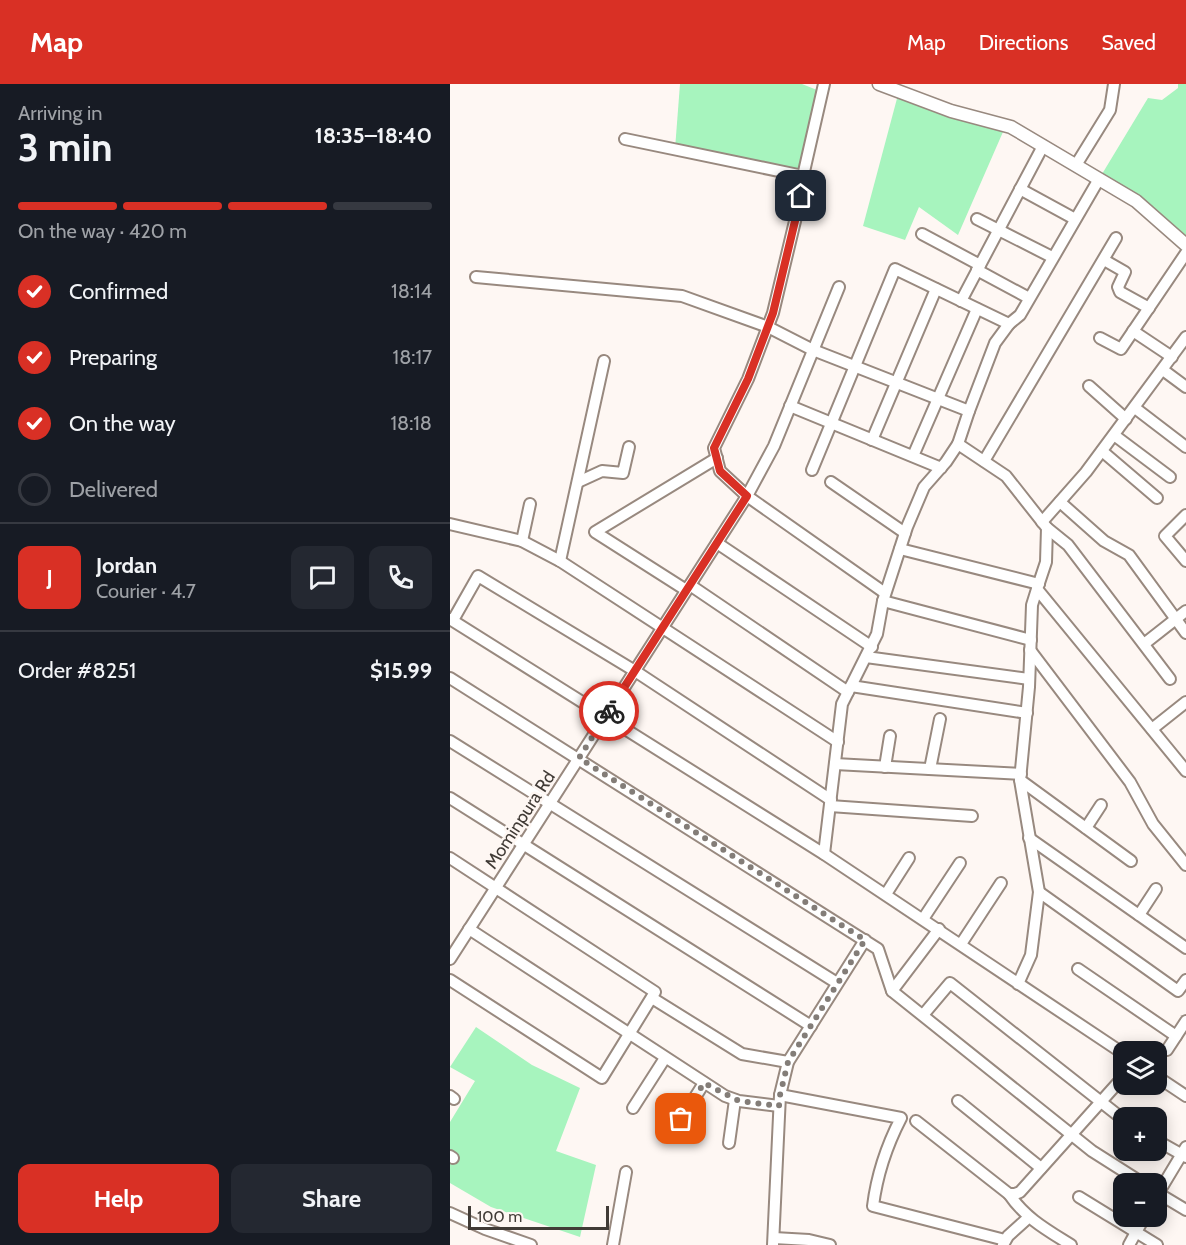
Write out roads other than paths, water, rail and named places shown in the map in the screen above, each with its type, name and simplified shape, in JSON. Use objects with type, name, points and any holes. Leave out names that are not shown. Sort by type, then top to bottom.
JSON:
[{"type":"street","points":[[824,84],[803,176],[801,196],[768,327],[748,379],[714,448],[720,471],[747,496],[884,597],[1031,645],[1130,782],[1153,824],[1186,865]]},
{"type":"street","points":[[879,84],[951,111],[1011,126],[1136,201],[1186,245]]},
{"type":"street","points":[[1076,165],[1110,110],[1114,84]]},
{"type":"street","points":[[625,139],[803,176]]},
{"type":"street","points":[[961,301],[1043,146]]},
{"type":"street","points":[[824,854],[842,704],[877,634],[884,597],[924,487],[958,444],[995,343],[1009,324],[1020,315],[1099,179]]},
{"type":"street","points":[[1020,189],[1075,219]]},
{"type":"street","points":[[977,219],[1052,257]]},
{"type":"street","points":[[922,234],[1029,298]]},
{"type":"street","points":[[984,461],[1116,238]]},
{"type":"street","points":[[1100,338],[1121,349],[1186,253]]},
{"type":"street","points":[[1104,260],[1125,272],[1118,287],[1120,292],[1149,308]]},
{"type":"street","points":[[812,470],[895,269],[1009,324]]},
{"type":"street","points":[[476,276],[682,296],[729,311],[768,327],[813,350],[969,411]]},
{"type":"street","name":"Mominpura Rd","points":[[450,959],[747,496],[774,446],[839,287]]},
{"type":"street","points":[[872,440],[936,289]]},
{"type":"street","points":[[913,456],[976,309]]},
{"type":"street","points":[[1133,331],[1172,357]]},
{"type":"street","points":[[1018,984],[1031,955],[1039,892],[1020,777],[1027,713],[1032,605],[1046,562],[1045,525],[1186,337]]},
{"type":"street","points":[[560,561],[604,361]]},
{"type":"street","points":[[1163,370],[1186,387]]},
{"type":"street","points":[[1089,386],[1126,419]]},
{"type":"street","points":[[790,406],[941,468]]},
{"type":"street","points":[[1135,408],[1186,447]]},
{"type":"street","points":[[1114,435],[1170,477]]},
{"type":"street","points":[[958,444],[1006,476],[1045,525],[1068,545],[1170,679]]},
{"type":"street","points":[[578,482],[602,471],[623,473],[629,447]]},
{"type":"street","points":[[1102,451],[1157,498]]},
{"type":"street","points":[[717,458],[595,532],[850,689],[1027,713]]},
{"type":"street","points":[[831,482],[906,533]]},
{"type":"street","points":[[1060,502],[1104,541],[1129,555],[1186,633]]},
{"type":"street","points":[[522,542],[530,504]]},
{"type":"street","points":[[1186,515],[1165,536],[1186,561]]},
{"type":"street","points":[[450,524],[522,542],[560,561],[838,742]]},
{"type":"street","points":[[717,543],[869,652],[1029,679]]},
{"type":"street","points":[[900,549],[1038,587],[1186,771]]},
{"type":"street","points":[[972,816],[831,803],[635,671],[478,576],[451,619],[886,894],[1113,1047]]},
{"type":"street","points":[[1144,645],[1186,611]]},
{"type":"street","points":[[450,678],[878,949],[892,991],[1092,1151],[1126,1173]]},
{"type":"street","points":[[1152,729],[1186,702]]},
{"type":"street","points":[[930,769],[940,719]]},
{"type":"street","points":[[885,767],[890,736]]},
{"type":"street","points":[[450,741],[837,983]]},
{"type":"street","points":[[835,764],[1020,777],[1131,861]]},
{"type":"street","points":[[450,798],[811,1026]]},
{"type":"street","points":[[1086,828],[1101,805]]},
{"type":"street","points":[[1029,838],[1186,948]]},
{"type":"street","points":[[450,858],[654,990],[655,994],[602,1078],[450,980]]},
{"type":"street","points":[[886,894],[909,858]]},
{"type":"street","points":[[923,919],[960,862]]},
{"type":"street","points":[[961,944],[1001,884]]},
{"type":"street","points":[[1139,915],[1156,889]]},
{"type":"street","points":[[1039,892],[1182,994],[1186,980]]},
{"type":"street","points":[[469,929],[665,1058],[735,1100],[780,1101],[901,1118],[884,1154],[876,1180],[873,1206],[1004,1242],[1028,1218]]},
{"type":"street","points":[[892,991],[939,929]]},
{"type":"street","points":[[830,1245],[809,1240],[773,1241],[780,1101],[788,1062],[865,940]]},
{"type":"street","points":[[1078,969],[1176,1036]]},
{"type":"street","points":[[923,1016],[950,983],[1113,1111]]},
{"type":"street","points":[[652,998],[742,1054],[788,1062]]},
{"type":"street","points":[[1167,1050],[1186,1021]]},
{"type":"street","points":[[633,1108],[665,1058]]},
{"type":"street","points":[[670,1137],[704,1083]]},
{"type":"street","points":[[1167,1083],[1186,1096]]},
{"type":"street","points":[[1009,1194],[1020,1192],[1113,1088]]},
{"type":"street","points":[[729,1143],[735,1100]]},
{"type":"street","points":[[958,1101],[1041,1168]]},
{"type":"street","points":[[916,1121],[1009,1194],[1028,1218],[1071,1245]]},
{"type":"street","points":[[1167,1145],[1184,1153],[1167,1179]]},
{"type":"street","points":[[614,1245],[626,1172]]},
{"type":"street","points":[[1079,1197],[1157,1245]]},
{"type":"street","points":[[1167,1200],[1186,1210]]},
{"type":"street","points":[[450,1213],[485,1229],[531,1245]]},
{"type":"street","points":[[1129,1245],[1139,1227]]}]
